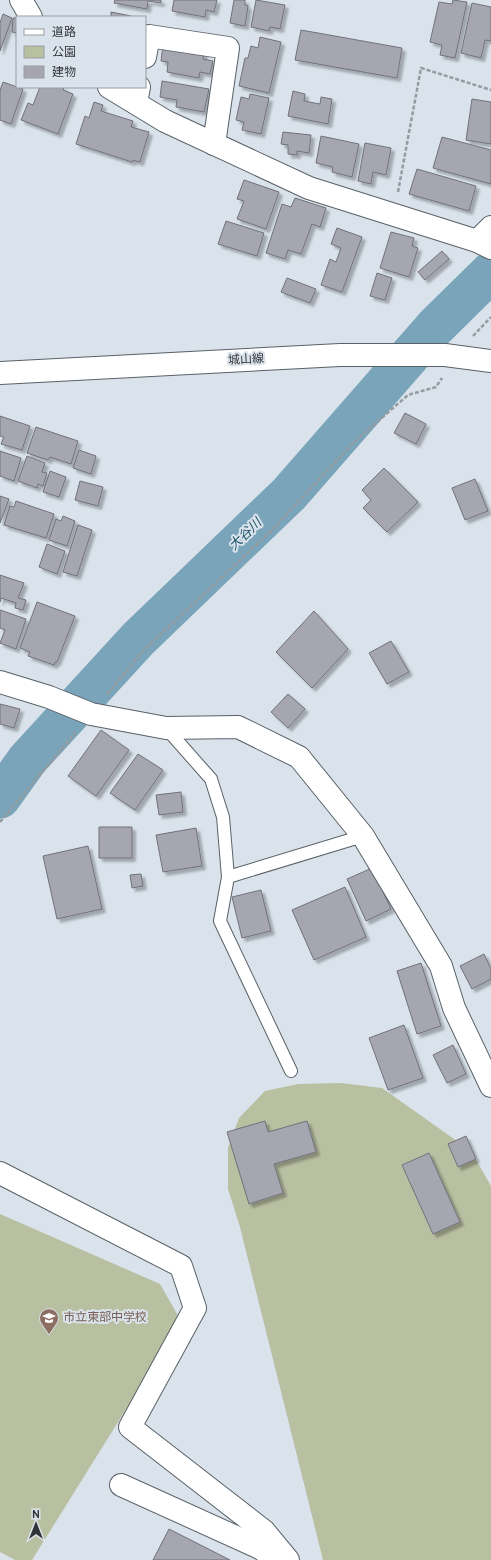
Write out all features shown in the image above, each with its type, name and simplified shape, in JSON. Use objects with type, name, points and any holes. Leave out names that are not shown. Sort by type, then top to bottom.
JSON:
[{"type":"street","points":[[21,0],[31,16]]},
{"type":"street","points":[[146,52],[149,36],[228,48],[214,144]]},
{"type":"street","points":[[112,88],[137,95],[165,121],[310,188],[487,241]]},
{"type":"street","name":"城山線","points":[[0,373],[340,355],[446,356],[491,361]]},
{"type":"street","points":[[0,682],[88,712],[166,728],[238,727],[299,757],[363,836],[441,966],[454,1008],[491,1086]]},
{"type":"street","points":[[0,1173],[181,1266],[195,1308],[130,1427],[264,1531],[288,1560]]},
{"type":"street","points":[[121,1485],[260,1548],[277,1560]]},
{"type":"lane","points":[[166,728],[211,779],[223,817],[228,877],[220,921],[292,1070]]},
{"type":"lane","points":[[228,877],[363,836]]},
{"type":"path","points":[[394,214],[421,68],[491,90]]},
{"type":"path","points":[[0,822],[88,712],[145,649],[271,531],[353,443],[408,395],[436,387],[446,356]]},
{"type":"green space","points":[[341,1083],[382,1088],[471,1151],[491,1186],[491,1560],[323,1560],[240,1227],[228,1189],[228,1148],[239,1118],[265,1091],[298,1084]]},
{"type":"green space","points":[[0,1214],[160,1284],[181,1321],[32,1560],[15,1560],[0,1552]]},
{"type":"building","points":[[115,0],[161,0],[161,3],[148,1],[147,9],[114,3]]},
{"type":"building","points":[[174,0],[217,0],[214,12],[206,10],[205,17],[172,11]]},
{"type":"building","points":[[234,0],[245,0],[245,5],[248,6],[245,26],[230,23]]},
{"type":"building","points":[[256,0],[285,5],[280,29],[270,27],[269,31],[251,27]]},
{"type":"building","points":[[453,0],[467,2],[455,58],[440,55],[442,45],[430,42],[439,2],[452,4]]},
{"type":"building","points":[[472,3],[491,7],[491,41],[485,40],[481,58],[461,53]]},
{"type":"building","points":[[111,12],[131,16],[111,16]]},
{"type":"building","points":[[3,14],[12,18],[0,51],[0,23]]},
{"type":"building","points":[[13,18],[16,18],[16,33],[12,32]]},
{"type":"building","points":[[301,30],[402,48],[397,78],[295,60]]},
{"type":"building","points":[[260,37],[281,42],[269,93],[239,86],[245,58],[248,58],[251,46],[258,48]]},
{"type":"building","points":[[163,45],[204,53],[203,59],[213,61],[210,74],[200,72],[199,78],[167,72],[168,62],[161,61]]},
{"type":"building","points":[[162,81],[209,89],[204,112],[176,107],[177,100],[160,97]]},
{"type":"building","points":[[3,82],[16,87],[16,88],[23,89],[11,124],[0,120],[0,90]]},
{"type":"building","points":[[40,88],[64,88],[63,90],[73,94],[58,134],[21,120],[28,103],[33,105]]},
{"type":"building","points":[[293,91],[305,94],[304,101],[320,104],[321,97],[332,99],[328,124],[288,116]]},
{"type":"building","points":[[250,94],[269,98],[261,134],[242,130],[244,122],[236,120],[241,97],[249,99]]},
{"type":"building","points":[[472,99],[491,102],[491,144],[466,140]]},
{"type":"building","points":[[94,102],[103,105],[101,111],[133,121],[131,127],[149,132],[140,162],[133,160],[132,162],[76,144],[85,116],[89,118]]},
{"type":"building","points":[[283,132],[311,135],[309,153],[297,151],[297,155],[288,154],[288,145],[281,144]]},
{"type":"building","points":[[321,136],[359,144],[352,177],[332,172],[333,167],[316,163]]},
{"type":"building","points":[[442,137],[491,150],[491,184],[433,168]]},
{"type":"building","points":[[365,143],[391,148],[386,175],[373,172],[371,184],[358,181]]},
{"type":"building","points":[[417,169],[476,186],[469,211],[409,194]]},
{"type":"building","points":[[244,180],[279,192],[266,229],[237,219],[244,201],[237,199]]},
{"type":"building","points":[[295,198],[326,208],[320,227],[312,224],[301,254],[288,250],[285,259],[266,253],[282,204],[291,207]]},
{"type":"building","points":[[226,221],[264,233],[257,256],[218,244]]},
{"type":"building","points":[[337,228],[362,237],[342,292],[321,285],[330,259],[336,262],[341,248],[331,244]]},
{"type":"building","points":[[391,232],[414,238],[412,246],[418,248],[409,277],[380,268]]},
{"type":"building","points":[[442,251],[449,259],[425,280],[418,272]]},
{"type":"building","points":[[377,273],[392,278],[385,300],[370,296]]},
{"type":"building","points":[[287,278],[316,289],[310,303],[281,292]]},
{"type":"building","points":[[405,413],[426,424],[416,444],[394,433]]},
{"type":"building","points":[[0,416],[30,426],[22,450],[1,444],[4,437],[0,436]]},
{"type":"building","points":[[36,427],[78,441],[71,464],[50,457],[48,460],[27,453]]},
{"type":"building","points":[[79,450],[96,456],[91,474],[73,468]]},
{"type":"building","points":[[0,451],[21,458],[14,481],[0,476]]},
{"type":"building","points":[[27,456],[45,463],[42,472],[47,473],[43,486],[38,484],[37,488],[18,481]]},
{"type":"building","points":[[384,468],[418,502],[387,532],[363,508],[371,500],[362,490]]},
{"type":"building","points":[[50,471],[66,477],[59,497],[43,492]]},
{"type":"building","points":[[475,479],[488,511],[465,520],[452,488]]},
{"type":"building","points":[[80,481],[103,487],[98,506],[75,500]]},
{"type":"building","points":[[0,496],[9,499],[0,523]]},
{"type":"building","points":[[16,501],[54,514],[46,538],[4,525],[10,506],[14,507]]},
{"type":"building","points":[[63,516],[75,521],[67,546],[49,540],[56,519],[61,521]]},
{"type":"building","points":[[78,525],[92,530],[77,576],[63,572]]},
{"type":"building","points":[[47,544],[65,551],[57,574],[39,567]]},
{"type":"building","points":[[0,575],[24,583],[18,598],[26,600],[23,610],[15,608],[16,603],[1,598],[0,602]]},
{"type":"building","points":[[37,602],[75,616],[57,662],[55,662],[54,665],[28,656],[30,652],[20,648]]},
{"type":"building","points":[[0,610],[26,619],[16,649],[0,643],[5,630],[0,628]]},
{"type":"building","points":[[314,611],[348,649],[312,688],[276,652]]},
{"type":"building","points":[[391,641],[409,672],[387,684],[369,653]]},
{"type":"building","points":[[288,694],[305,709],[288,728],[271,712]]},
{"type":"building","points":[[0,704],[20,709],[14,728],[0,724]]},
{"type":"building","points":[[101,730],[129,750],[96,796],[68,776]]},
{"type":"building","points":[[138,754],[163,770],[135,810],[110,793]]},
{"type":"building","points":[[181,792],[183,812],[159,815],[156,795]]},
{"type":"building","points":[[99,827],[132,827],[132,858],[99,858]]},
{"type":"building","points":[[196,828],[202,866],[163,872],[156,835]]},
{"type":"building","points":[[88,846],[102,909],[57,919],[43,856]]},
{"type":"building","points":[[372,868],[391,909],[366,921],[347,879]]},
{"type":"building","points":[[141,874],[143,886],[132,888],[130,875]]},
{"type":"building","points":[[345,887],[366,937],[314,960],[292,910]]},
{"type":"building","points":[[261,890],[271,931],[242,938],[232,897]]},
{"type":"building","points":[[484,954],[491,969],[491,979],[472,989],[460,966]]},
{"type":"building","points":[[421,963],[441,1026],[417,1034],[397,971]]},
{"type":"building","points":[[404,1025],[423,1078],[388,1090],[369,1038]]},
{"type":"building","points":[[453,1045],[466,1074],[447,1083],[433,1055]]},
{"type":"building","points":[[265,1121],[268,1132],[307,1121],[316,1152],[274,1164],[283,1193],[249,1204],[227,1132]]},
{"type":"building","points":[[466,1136],[476,1159],[458,1167],[448,1144]]},
{"type":"building","points":[[429,1153],[460,1222],[433,1234],[402,1165]]},
{"type":"building","points":[[169,1529],[230,1560],[153,1560]]},
{"type":"waterway","name":"大谷川","points":[[0,798],[28,759],[138,639],[289,494],[435,327],[491,272]]},
{"type":"place","name":"市立東部中学校","points":[[49,1335]]}]
